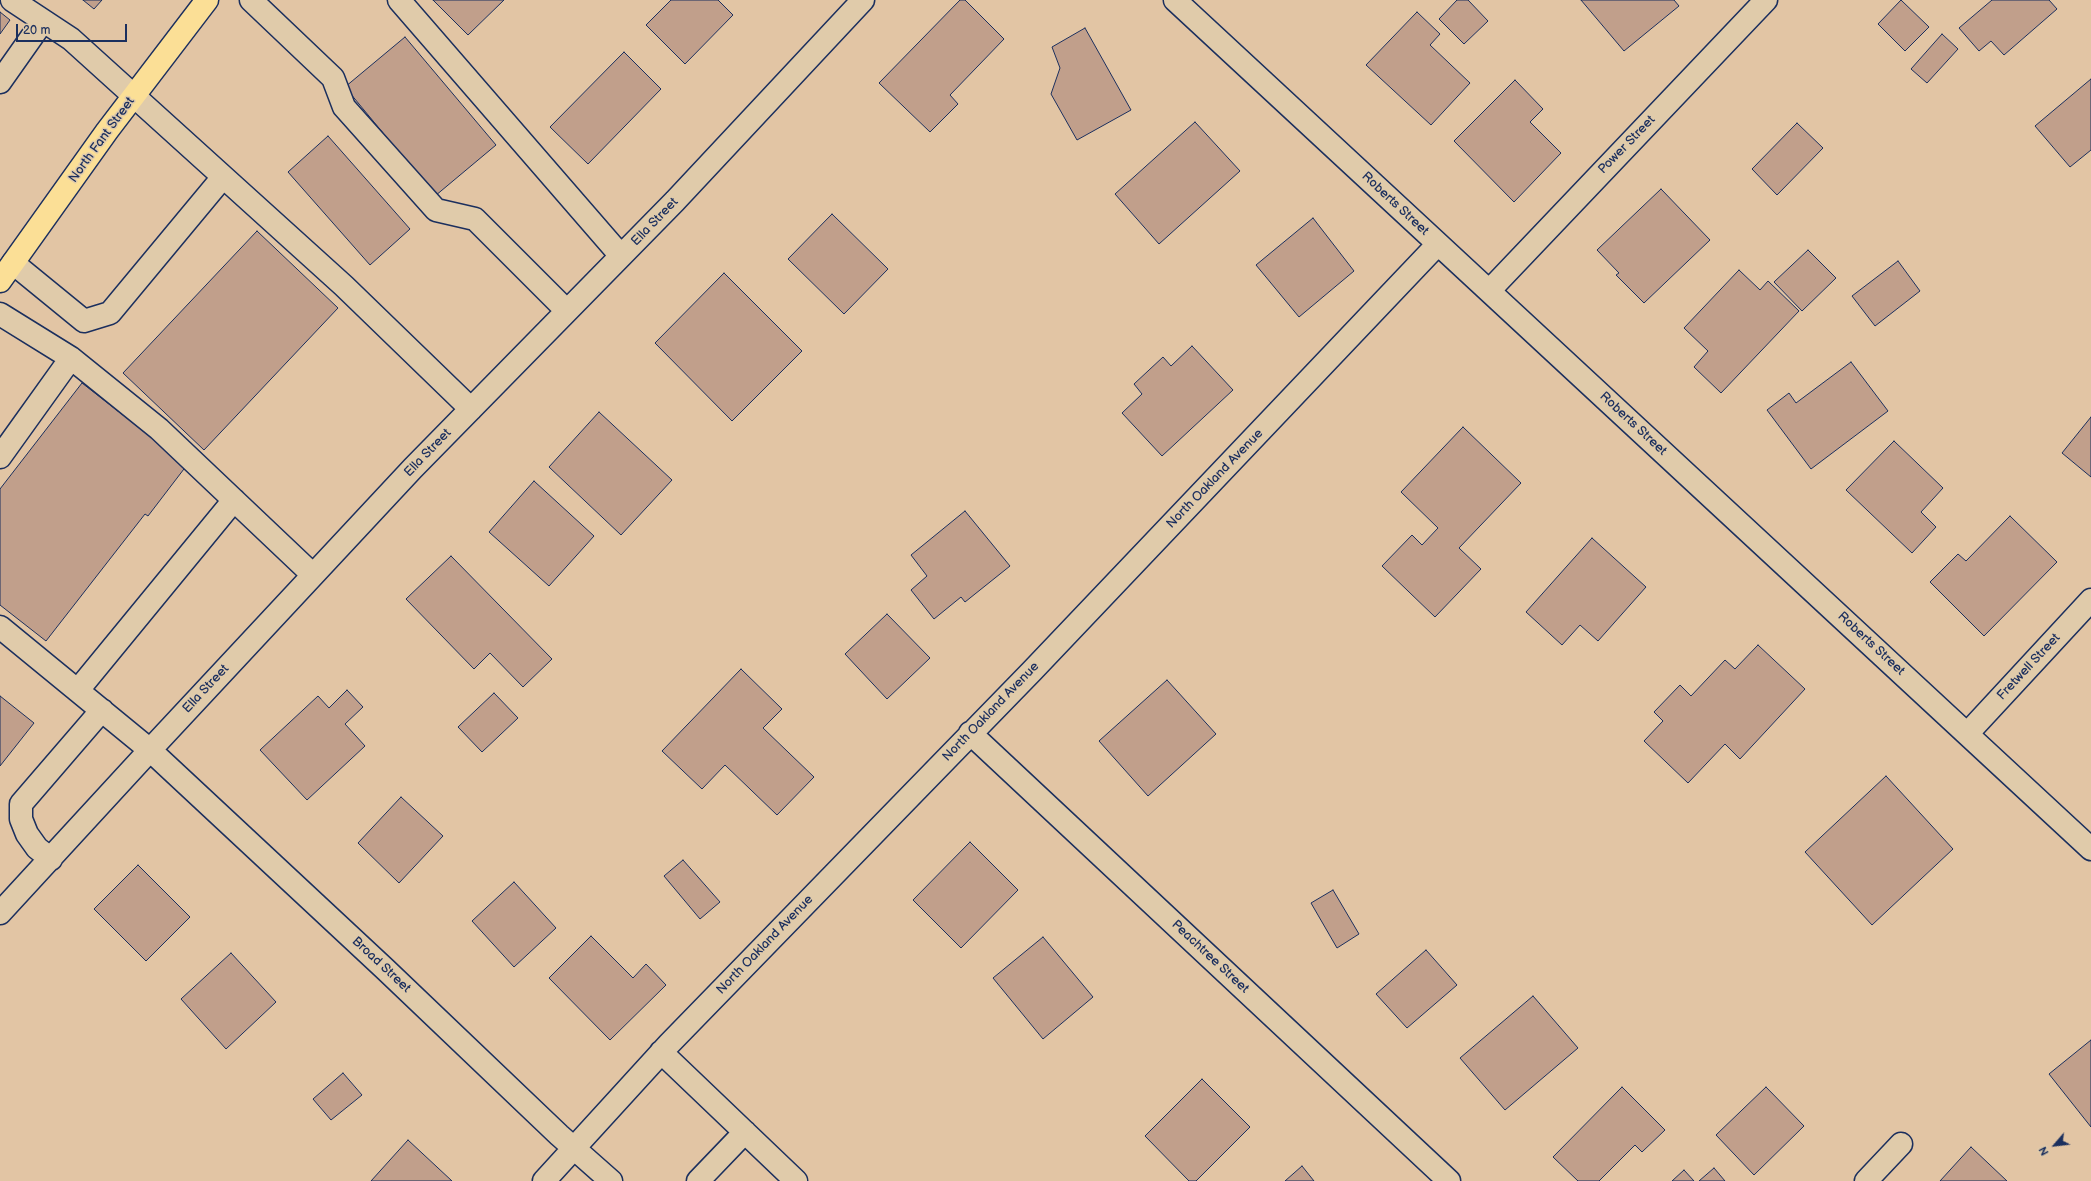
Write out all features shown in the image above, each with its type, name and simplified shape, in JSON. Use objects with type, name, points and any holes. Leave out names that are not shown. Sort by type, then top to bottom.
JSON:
[{"type":"main road","name":"North Fant Street","points":[[4,276],[133,96],[207,0]]},
{"type":"street","points":[[12,0],[71,39],[344,286],[471,409]]},
{"type":"street","points":[[251,0],[333,78],[344,107],[436,210],[475,219],[567,311]]},
{"type":"street","points":[[399,0],[621,256]]},
{"type":"street","name":"Ella Street","points":[[0,913],[313,575],[471,409],[621,256],[863,0]]},
{"type":"street","name":"Roberts Street","points":[[1175,0],[2091,849]]},
{"type":"street","name":"Power Street","points":[[1489,291],[1766,0]]},
{"type":"street","points":[[0,82],[43,20]]},
{"type":"street","points":[[4,276],[84,321],[110,313],[223,177]]},
{"type":"street","name":"North Oakland Avenue","points":[[544,1181],[661,1052],[970,733],[1037,666],[1438,244]]},
{"type":"street","points":[[0,314],[71,358],[159,430],[313,575]]},
{"type":"street","points":[[0,456],[71,358]]},
{"type":"street","points":[[78,690],[234,500]]},
{"type":"street","name":"Fretwell Street","points":[[1967,734],[2091,600]]},
{"type":"street","name":"Broad Street","points":[[0,627],[150,750],[611,1181]]},
{"type":"street","points":[[51,859],[37,848],[27,834],[21,819],[21,804],[102,710]]},
{"type":"street","name":"Peachtree Street","points":[[970,733],[1449,1181]]},
{"type":"street","points":[[661,1052],[796,1181]]},
{"type":"street","points":[[698,1181],[745,1132]]},
{"type":"street","points":[[1866,1181],[1901,1144]]},
{"type":"building","points":[[83,0],[102,0],[94,9]]},
{"type":"building","points":[[433,0],[504,0],[468,35]]},
{"type":"building","points":[[671,0],[718,0],[733,15],[685,64],[646,25]]},
{"type":"building","points":[[960,0],[965,0],[1004,39],[950,95],[958,104],[930,132],[879,83]]},
{"type":"building","points":[[1457,0],[1468,0],[1488,21],[1464,44],[1439,19]]},
{"type":"building","points":[[1581,0],[1674,0],[1679,6],[1624,51]]},
{"type":"building","points":[[1901,0],[1929,27],[1905,51],[1878,24]]},
{"type":"building","points":[[1992,0],[2049,0],[2057,9],[2004,55],[1991,41],[1979,51],[1959,28]]},
{"type":"building","points":[[0,12],[10,20],[0,34]]},
{"type":"building","points":[[1417,12],[1440,34],[1430,45],[1470,83],[1431,125],[1366,65]]},
{"type":"building","points":[[1085,28],[1131,110],[1077,140],[1051,94],[1060,68],[1052,47]]},
{"type":"building","points":[[1942,34],[1958,49],[1927,83],[1911,69]]},
{"type":"building","points":[[405,37],[496,145],[435,196],[345,87]]},
{"type":"building","points":[[624,52],[661,89],[588,164],[550,127]]},
{"type":"building","points":[[2091,79],[2091,150],[2070,167],[2035,126]]},
{"type":"building","points":[[1515,80],[1543,109],[1530,122],[1561,153],[1514,202],[1454,141]]},
{"type":"building","points":[[1195,122],[1240,171],[1159,244],[1115,194]]},
{"type":"building","points":[[1797,123],[1823,148],[1777,195],[1752,169]]},
{"type":"building","points":[[328,136],[410,229],[370,265],[288,172]]},
{"type":"building","points":[[1661,189],[1710,240],[1644,303],[1616,275],[1619,273],[1597,250]]},
{"type":"building","points":[[832,214],[888,269],[844,314],[788,259]]},
{"type":"building","points":[[1313,218],[1354,271],[1299,317],[1256,265]]},
{"type":"building","points":[[257,231],[338,308],[204,450],[123,373]]},
{"type":"building","points":[[1808,250],[1836,278],[1802,311],[1774,282]]},
{"type":"building","points":[[1898,261],[1920,291],[1875,326],[1852,296]]},
{"type":"building","points":[[1739,270],[1760,290],[1768,281],[1799,311],[1721,393],[1694,367],[1708,351],[1684,328]]},
{"type":"building","points":[[724,273],[802,351],[732,421],[655,343]]},
{"type":"building","points":[[1192,346],[1233,390],[1162,456],[1122,413],[1142,394],[1134,384],[1163,357],[1171,366]]},
{"type":"building","points":[[1851,362],[1888,411],[1811,469],[1767,410],[1789,393],[1796,403]]},
{"type":"building","points":[[82,383],[187,465],[148,516],[145,514],[46,641],[0,605],[0,489]]},
{"type":"building","points":[[599,412],[672,480],[621,535],[549,467]]},
{"type":"building","points":[[2091,417],[2091,477],[2062,453]]},
{"type":"building","points":[[1463,427],[1521,483],[1459,548],[1481,569],[1435,617],[1382,566],[1412,535],[1422,545],[1438,528],[1401,492]]},
{"type":"building","points":[[1894,441],[1943,488],[1921,512],[1936,527],[1912,553],[1846,490]]},
{"type":"building","points":[[534,481],[594,536],[549,586],[489,532]]},
{"type":"building","points":[[965,511],[1010,566],[965,602],[961,597],[934,619],[911,590],[927,576],[911,555]]},
{"type":"building","points":[[2010,516],[2057,562],[1984,636],[1930,582],[1958,554],[1966,561]]},
{"type":"building","points":[[1592,538],[1646,587],[1598,641],[1580,625],[1562,645],[1526,612]]},
{"type":"building","points":[[451,556],[552,659],[523,687],[490,653],[474,669],[406,599]]},
{"type":"building","points":[[887,614],[930,658],[887,699],[845,654]]},
{"type":"building","points":[[1758,645],[1805,689],[1740,759],[1725,744],[1688,783],[1644,741],[1663,721],[1654,712],[1680,685],[1691,696],[1725,660],[1735,669]]},
{"type":"building","points":[[741,669],[782,709],[763,728],[814,777],[777,815],[725,765],[702,789],[662,751]]},
{"type":"building","points":[[1167,680],[1216,734],[1148,796],[1099,741]]},
{"type":"building","points":[[347,690],[363,707],[345,724],[365,746],[307,800],[260,750],[318,696],[329,708]]},
{"type":"building","points":[[494,693],[518,718],[482,752],[458,727]]},
{"type":"building","points":[[0,696],[34,723],[0,766]]},
{"type":"building","points":[[1886,776],[1953,849],[1872,925],[1805,852]]},
{"type":"building","points":[[401,797],[443,836],[399,883],[358,843]]},
{"type":"building","points":[[970,842],[1018,890],[961,948],[913,900]]},
{"type":"building","points":[[683,860],[720,902],[700,919],[664,876]]},
{"type":"building","points":[[138,865],[190,917],[146,961],[94,909]]},
{"type":"building","points":[[514,882],[556,928],[514,967],[472,921]]},
{"type":"building","points":[[1333,890],[1359,934],[1337,948],[1311,903]]},
{"type":"building","points":[[591,936],[633,978],[646,964],[666,985],[610,1040],[549,978]]},
{"type":"building","points":[[1043,937],[1093,997],[1043,1039],[993,978]]},
{"type":"building","points":[[1426,950],[1457,985],[1407,1028],[1376,994]]},
{"type":"building","points":[[231,953],[276,1002],[226,1049],[181,999]]},
{"type":"building","points":[[1533,996],[1578,1048],[1505,1110],[1460,1058]]},
{"type":"building","points":[[2091,1040],[2091,1127],[2049,1074]]},
{"type":"building","points":[[343,1073],[362,1095],[331,1120],[313,1099]]},
{"type":"building","points":[[1202,1079],[1250,1127],[1196,1181],[1189,1181],[1145,1136]]},
{"type":"building","points":[[1622,1087],[1665,1130],[1642,1152],[1635,1145],[1599,1181],[1578,1181],[1553,1157]]},
{"type":"building","points":[[1766,1087],[1804,1126],[1754,1175],[1716,1135]]},
{"type":"building","points":[[408,1140],[452,1181],[371,1181]]},
{"type":"building","points":[[1971,1147],[2007,1181],[1940,1181]]},
{"type":"building","points":[[1302,1166],[1314,1181],[1285,1181]]},
{"type":"building","points":[[1714,1168],[1725,1181],[1699,1181]]},
{"type":"building","points":[[1684,1170],[1694,1181],[1672,1181]]}]
